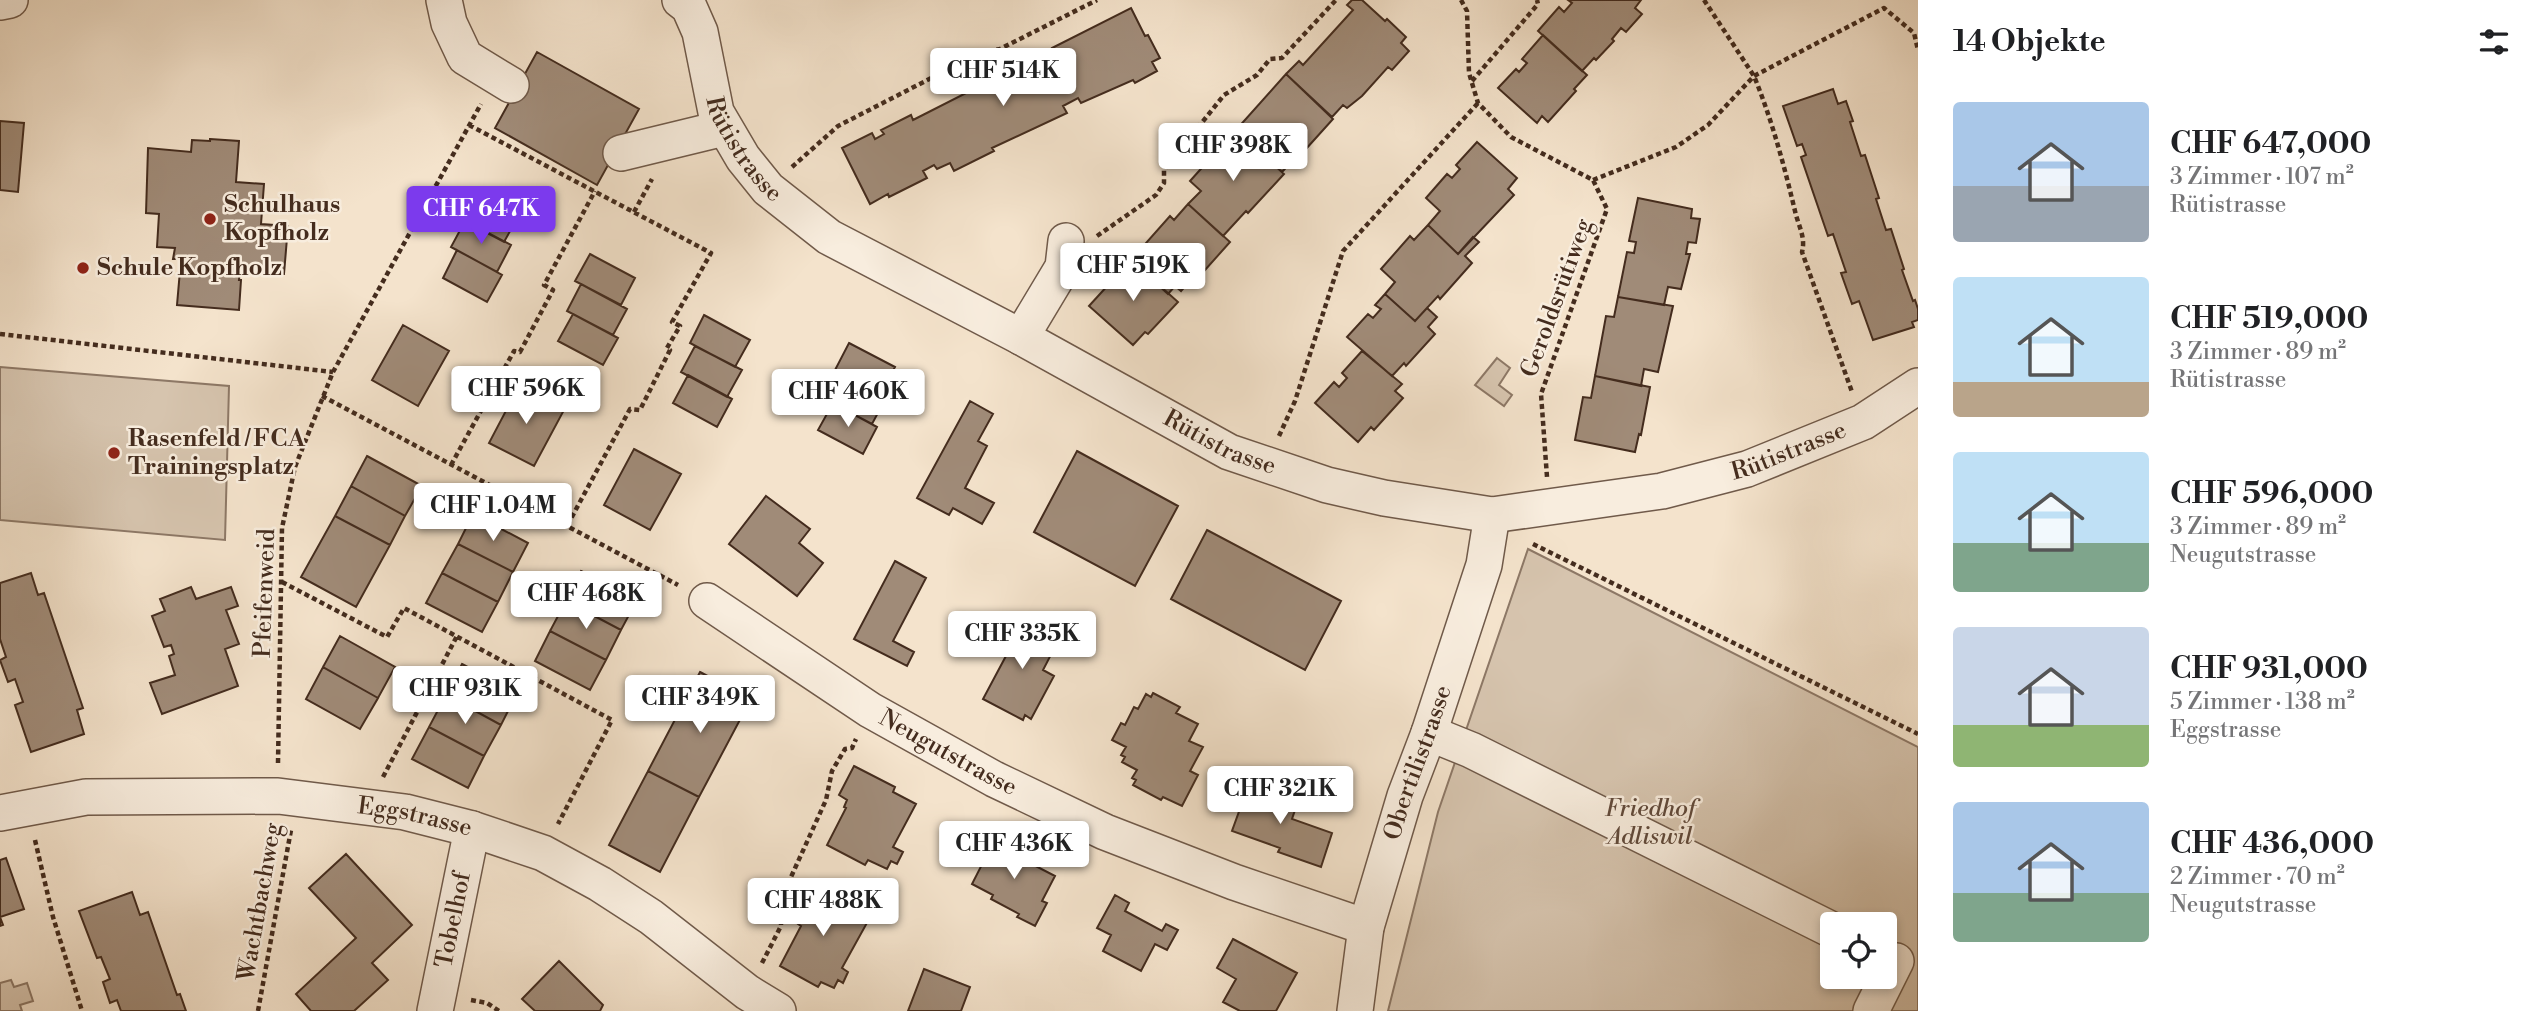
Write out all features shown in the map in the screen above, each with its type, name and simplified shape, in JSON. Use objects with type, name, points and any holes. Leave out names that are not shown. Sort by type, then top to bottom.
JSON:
[{"type":"street","points":[[0,2],[10,0]]},
{"type":"street","points":[[444,0],[449,23],[465,57],[504,80]]},
{"type":"street","name":"Rütistrasse","points":[[680,0],[689,7],[700,32],[712,97],[724,128],[743,158],[768,189],[829,237],[1021,337],[1228,452],[1266,466],[1327,485],[1384,498],[1492,515],[1549,509],[1662,491],[1747,469],[1863,422],[1918,386]]},
{"type":"street","points":[[621,153],[724,128]]},
{"type":"street","points":[[1021,337],[1081,239]]},
{"type":"street","name":"Obertilistrasse","points":[[1355,1011],[1366,927],[1405,796],[1429,733],[1484,565],[1492,515]]},
{"type":"street","name":"Neugutstrasse","points":[[707,601],[870,710],[994,779],[1105,832],[1234,882],[1366,927]]},
{"type":"street","points":[[1429,733],[1471,750],[1820,924]]},
{"type":"street","name":"Eggstrasse","points":[[14,811],[86,797],[287,797],[405,812],[543,853],[600,884],[651,917],[747,992],[778,1011]]},
{"type":"street","name":"Tobelhof","points":[[435,1011],[472,830]]},
{"type":"street","points":[[1871,1011],[1900,963]]},
{"type":"path","points":[[768,189],[838,125],[982,52],[1000,49],[1097,0]]},
{"type":"path","points":[[1081,239],[1156,195],[1164,183],[1164,170],[1224,95],[1257,75],[1270,59],[1282,58],[1336,0]]},
{"type":"path","points":[[1461,0],[1468,10],[1469,73],[1478,103],[1511,137],[1593,180],[1676,147],[1708,125],[1754,76],[1884,8],[1914,33],[1918,50]]},
{"type":"path","points":[[1471,82],[1538,4],[1537,0]]},
{"type":"path","points":[[1704,0],[1754,76],[1777,138],[1804,243],[1802,252],[1863,422]]},
{"type":"path","name":"Pfeifenweid","points":[[287,797],[282,528],[292,479],[333,372],[469,125],[504,80]]},
{"type":"path","points":[[1266,466],[1295,401],[1343,251],[1478,103]]},
{"type":"path","points":[[469,125],[710,253],[673,322],[680,326],[667,348],[670,350],[640,410],[630,409],[567,526]]},
{"type":"path","name":"Geroldsrütiweg","points":[[1549,509],[1541,394],[1607,209],[1593,180]]},
{"type":"path","points":[[451,465],[514,351],[520,352],[548,301],[553,289],[544,285],[595,191]]},
{"type":"path","points":[[0,334],[333,372]]},
{"type":"path","points":[[322,396],[707,601]]},
{"type":"path","points":[[1492,515],[1527,541],[1918,734]]},
{"type":"path","points":[[282,582],[387,637],[404,608],[612,720],[557,824]]},
{"type":"path","points":[[380,782],[457,636]]},
{"type":"path","points":[[767,952],[781,926],[781,898],[826,800],[832,771],[845,749],[852,748],[870,710]]},
{"type":"path","name":"Wachtbachweg","points":[[258,1011],[287,797]]},
{"type":"path","points":[[14,811],[53,917],[82,1011]]},
{"type":"green space","points":[[1497,358],[1510,368],[1499,385],[1512,395],[1504,406],[1475,385]]},
{"type":"green space","name":"Rasenfeld / FCA Trainingsplatz","points":[[0,367],[229,386],[225,540],[0,520]]},
{"type":"green space","name":"Friedhof Adliswil","points":[[1528,549],[1918,747],[1918,1011],[1388,1011],[1438,812]]},
{"type":"green space","points":[[11,980],[14,987],[27,983],[33,1001],[20,1005],[22,1011],[0,1011],[0,983]]},
{"type":"building","points":[[1352,0],[1362,0],[1385,21],[1387,19],[1406,37],[1401,43],[1409,51],[1392,70],[1388,67],[1362,96],[1347,108],[1343,105],[1332,117],[1286,74],[1299,61],[1303,65],[1353,10],[1347,5]]},
{"type":"building","points":[[1568,0],[1641,0],[1635,8],[1642,14],[1626,32],[1621,28],[1612,39],[1614,41],[1582,71],[1538,31],[1559,7],[1564,12],[1572,3]]},
{"type":"building","points":[[1131,8],[1160,58],[1152,62],[1157,71],[1135,83],[1133,80],[1081,103],[1078,98],[1063,106],[1067,113],[992,148],[994,151],[954,171],[950,163],[937,169],[934,165],[923,171],[927,178],[870,204],[842,148],[872,133],[875,139],[884,134],[881,130],[911,115],[913,120],[1031,60],[1034,65],[1055,54],[1052,48]]},
{"type":"building","points":[[1543,35],[1587,75],[1548,122],[1542,116],[1537,123],[1498,88],[1516,69],[1519,72],[1527,63],[1522,59]]},
{"type":"building","points":[[537,52],[639,109],[597,185],[495,128]]},
{"type":"building","points":[[1286,74],[1333,119],[1305,150],[1299,145],[1291,154],[1295,158],[1282,172],[1236,130]]},
{"type":"building","points":[[1833,89],[1838,104],[1846,101],[1861,156],[1865,155],[1879,198],[1876,199],[1886,230],[1891,229],[1904,269],[1902,270],[1918,309],[1918,320],[1912,322],[1914,327],[1873,340],[1859,301],[1852,304],[1841,273],[1846,272],[1833,234],[1828,236],[1801,157],[1806,155],[1802,144],[1797,146],[1783,106]]},
{"type":"building","points":[[0,121],[24,123],[18,192],[0,190]]},
{"type":"building","points":[[1236,130],[1284,174],[1223,236],[1188,204],[1201,191],[1190,181]]},
{"type":"building","name":"Schulhaus Kopfholz","points":[[192,140],[239,141],[236,182],[264,184],[261,224],[288,226],[284,274],[240,270],[239,310],[177,305],[181,259],[173,259],[175,248],[157,247],[159,214],[146,213],[148,148],[191,152]]},
{"type":"building","points":[[1477,142],[1517,178],[1508,189],[1514,195],[1458,254],[1428,225],[1440,211],[1426,198],[1447,174],[1452,178],[1460,169],[1456,165]]},
{"type":"building","points":[[474,191],[519,215],[504,242],[459,218]]},
{"type":"building","points":[[1638,198],[1692,209],[1691,218],[1700,219],[1696,243],[1688,242],[1686,254],[1690,254],[1681,289],[1668,287],[1664,305],[1618,297],[1627,252],[1634,253],[1636,242],[1629,241]]},
{"type":"building","points":[[1188,204],[1230,242],[1197,279],[1194,276],[1181,291],[1175,286],[1168,294],[1131,260],[1170,216],[1174,220]]},
{"type":"building","points":[[465,221],[511,245],[497,272],[451,247]]},
{"type":"building","points":[[1428,225],[1458,254],[1473,237],[1479,242],[1465,256],[1472,263],[1440,299],[1438,296],[1415,321],[1385,294],[1395,282],[1381,269],[1410,236],[1414,240]]},
{"type":"building","points":[[457,250],[502,275],[487,302],[443,278]]},
{"type":"building","points":[[590,254],[635,278],[621,305],[575,281]]},
{"type":"building","points":[[1131,260],[1178,302],[1148,334],[1145,332],[1133,345],[1089,306]]},
{"type":"building","points":[[581,284],[627,309],[613,335],[567,311]]},
{"type":"building","points":[[1385,294],[1415,321],[1427,308],[1437,317],[1428,327],[1435,334],[1406,366],[1404,363],[1392,376],[1347,337],[1368,314],[1373,318],[1381,309],[1375,305]]},
{"type":"building","points":[[1618,297],[1673,306],[1658,372],[1644,369],[1641,386],[1595,376],[1606,316],[1614,317]]},
{"type":"building","points":[[573,314],[618,338],[603,365],[558,341]]},
{"type":"building","points":[[704,315],[750,340],[735,367],[690,343]]},
{"type":"building","points":[[403,325],[449,351],[418,406],[372,380]]},
{"type":"building","points":[[849,343],[895,367],[880,394],[835,370]]},
{"type":"building","points":[[695,346],[742,370],[727,397],[681,372]]},
{"type":"building","points":[[1362,351],[1402,384],[1395,391],[1403,398],[1374,430],[1371,427],[1358,442],[1315,403],[1334,382],[1339,387],[1347,378],[1342,373]]},
{"type":"building","points":[[840,373],[886,398],[872,424],[826,400]]},
{"type":"building","points":[[688,375],[732,399],[717,427],[673,403]]},
{"type":"building","points":[[1595,376],[1650,387],[1635,452],[1575,440],[1583,397],[1591,398]]},
{"type":"building","points":[[519,386],[564,410],[534,466],[489,443]]},
{"type":"building","points":[[970,401],[993,414],[978,441],[987,446],[965,488],[994,503],[982,524],[953,508],[949,515],[917,498]]},
{"type":"building","points":[[833,403],[877,427],[863,454],[818,430]]},
{"type":"building","points":[[634,449],[681,474],[650,530],[604,505]]},
{"type":"building","points":[[1077,451],[1178,506],[1135,586],[1034,532]]},
{"type":"building","points":[[367,456],[422,486],[405,516],[351,486]]},
{"type":"building","points":[[351,486],[405,516],[390,545],[335,516]]},
{"type":"building","points":[[766,496],[810,529],[799,543],[823,563],[797,596],[729,544]]},
{"type":"building","points":[[473,514],[528,543],[513,572],[458,544]]},
{"type":"building","points":[[335,516],[390,545],[356,607],[301,577]]},
{"type":"building","points":[[1207,530],[1341,601],[1305,670],[1171,599]]},
{"type":"building","points":[[458,544],[513,572],[498,602],[442,573]]},
{"type":"building","points":[[895,561],[926,578],[893,641],[914,652],[907,666],[854,639]]},
{"type":"building","points":[[581,571],[637,600],[621,630],[566,601]]},
{"type":"building","points":[[31,573],[38,595],[44,593],[83,708],[77,710],[84,734],[31,752],[15,705],[23,702],[15,679],[8,682],[0,660],[6,657],[0,639],[0,583]]},
{"type":"building","points":[[442,573],[498,602],[482,632],[426,603]]},
{"type":"building","points":[[191,587],[196,599],[231,587],[238,606],[226,610],[239,644],[225,649],[238,686],[162,714],[150,683],[175,675],[169,656],[174,654],[171,645],[164,647],[152,616],[165,611],[160,599]]},
{"type":"building","points":[[566,601],[621,630],[606,660],[550,631]]},
{"type":"building","points":[[1012,619],[1057,643],[1043,670],[1054,676],[1031,719],[1025,715],[1023,720],[983,699],[1007,654],[997,648]]},
{"type":"building","points":[[550,631],[606,660],[590,690],[535,661]]},
{"type":"building","points":[[340,636],[395,667],[378,698],[323,667]]},
{"type":"building","points":[[462,664],[517,693],[501,725],[446,695]]},
{"type":"building","points":[[323,667],[378,698],[360,729],[306,699]]},
{"type":"building","points":[[700,672],[751,699],[699,797],[648,771]]},
{"type":"building","points":[[1153,693],[1180,707],[1176,713],[1198,724],[1189,741],[1203,747],[1190,771],[1198,775],[1182,806],[1163,797],[1161,800],[1133,785],[1136,780],[1132,778],[1137,770],[1122,762],[1125,757],[1121,755],[1126,747],[1112,740],[1121,723],[1125,725],[1134,707],[1138,709],[1146,694],[1151,697]]},
{"type":"building","points":[[446,695],[501,725],[484,756],[429,727]]},
{"type":"building","points":[[429,727],[484,756],[468,788],[412,759]]},
{"type":"building","points":[[854,766],[895,787],[893,792],[916,804],[893,847],[903,852],[897,864],[891,861],[887,869],[868,860],[865,865],[827,845],[846,808],[844,807],[847,800],[839,795]]},
{"type":"building","points":[[648,771],[699,797],[660,872],[609,845]]},
{"type":"building","points":[[1249,784],[1298,801],[1292,819],[1332,833],[1321,867],[1278,852],[1280,848],[1232,831]]},
{"type":"building","points":[[997,835],[1028,852],[1024,860],[1055,876],[1042,901],[1047,903],[1035,926],[991,899],[993,895],[972,884]]},
{"type":"building","points":[[346,854],[412,925],[372,963],[388,980],[354,1011],[311,1011],[296,994],[356,938],[309,888]]},
{"type":"building","points":[[6,858],[24,909],[0,917],[0,860]]},
{"type":"building","points":[[809,883],[850,905],[848,910],[868,921],[842,968],[848,972],[843,983],[838,980],[834,988],[821,982],[818,987],[780,966],[801,926],[798,924],[802,918],[793,913]]},
{"type":"building","points":[[132,892],[140,915],[148,912],[177,995],[180,994],[186,1011],[121,1011],[117,1000],[110,1003],[103,982],[110,979],[101,957],[97,958],[79,911]]},
{"type":"building","points":[[1115,895],[1129,903],[1125,911],[1162,931],[1166,924],[1178,930],[1167,950],[1155,944],[1141,971],[1103,951],[1111,935],[1097,928]]},
{"type":"building","points":[[1233,939],[1297,973],[1276,1011],[1240,1011],[1223,1002],[1236,979],[1217,968]]},
{"type":"building","points":[[559,961],[603,1005],[600,1011],[535,1011],[522,999]]},
{"type":"building","points":[[924,969],[970,987],[961,1011],[908,1011]]},
{"type":"place","name":"Schulhaus Kopfholz","points":[[210,219]]},
{"type":"place","name":"Schule Kopfholz","points":[[83,268]]},
{"type":"place","name":"Rasenfeld / FCA Trainingsplatz","points":[[114,453]]}]
